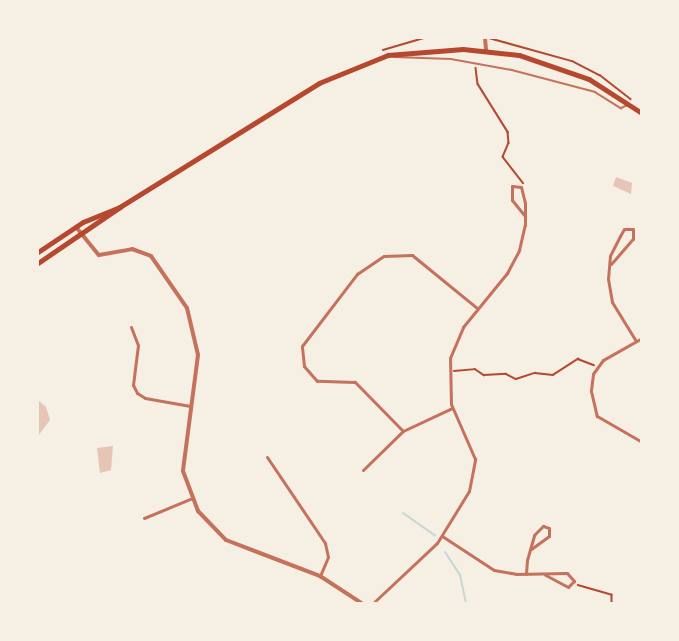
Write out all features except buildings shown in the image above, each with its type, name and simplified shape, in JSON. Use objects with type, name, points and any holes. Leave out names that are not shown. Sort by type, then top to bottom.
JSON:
[{"type":"main road","points":[[38,263],[120,207],[319,83],[388,55],[422,50],[486,50],[570,70],[642,113]]},
{"type":"main road","points":[[38,252],[76,227],[120,207]]},
{"type":"street","points":[[486,38],[486,50]]},
{"type":"street","points":[[372,603],[442,536],[469,491],[475,472],[472,447],[452,408],[448,388],[450,358],[458,336],[514,262],[522,242],[525,216],[522,188],[514,185],[510,191],[512,200],[525,216]]},
{"type":"street","points":[[76,227],[99,255],[125,249],[143,251],[180,296],[196,337],[183,471],[190,498],[212,528],[226,540],[320,576],[363,603]]},
{"type":"street","points":[[611,264],[633,239],[633,229],[624,229],[611,264],[608,279],[612,302],[636,341]]},
{"type":"street","points":[[403,431],[355,382],[316,381],[304,366],[300,352],[357,274],[378,258],[412,255],[477,308]]},
{"type":"street","points":[[131,327],[138,345],[134,385],[137,393],[190,406]]},
{"type":"street","points":[[642,338],[616,350],[598,367],[591,391],[597,416],[642,442]]},
{"type":"street","points":[[363,470],[403,431],[452,408]]},
{"type":"street","points":[[267,457],[325,543],[328,557],[320,576]]},
{"type":"street","points":[[144,518],[190,498]]},
{"type":"street","points":[[526,574],[531,549],[534,535],[543,526],[549,528],[549,536],[531,549]]},
{"type":"street","points":[[442,536],[487,567],[526,574],[567,573],[573,578],[573,584],[564,587],[545,575]]},
{"type":"lane","points":[[422,50],[424,59]]},
{"type":"lane","points":[[388,55],[424,59],[451,58],[585,89],[621,108],[629,104]]},
{"type":"path","points":[[383,50],[424,38]]},
{"type":"path","points":[[436,38],[458,38]]},
{"type":"path","points":[[486,38],[524,44],[572,61],[600,75],[637,104]]},
{"type":"path","points":[[477,64],[478,84],[508,132],[509,143],[503,157],[524,184]]},
{"type":"path","points":[[453,371],[475,369],[484,375],[506,374],[516,379],[535,373],[553,375],[578,360],[598,367]]},
{"type":"path","points":[[573,584],[612,595],[612,603]]},
{"type":"waterway","points":[[403,513],[435,535]]},
{"type":"waterway","points":[[445,552],[460,575],[466,604]]}]
